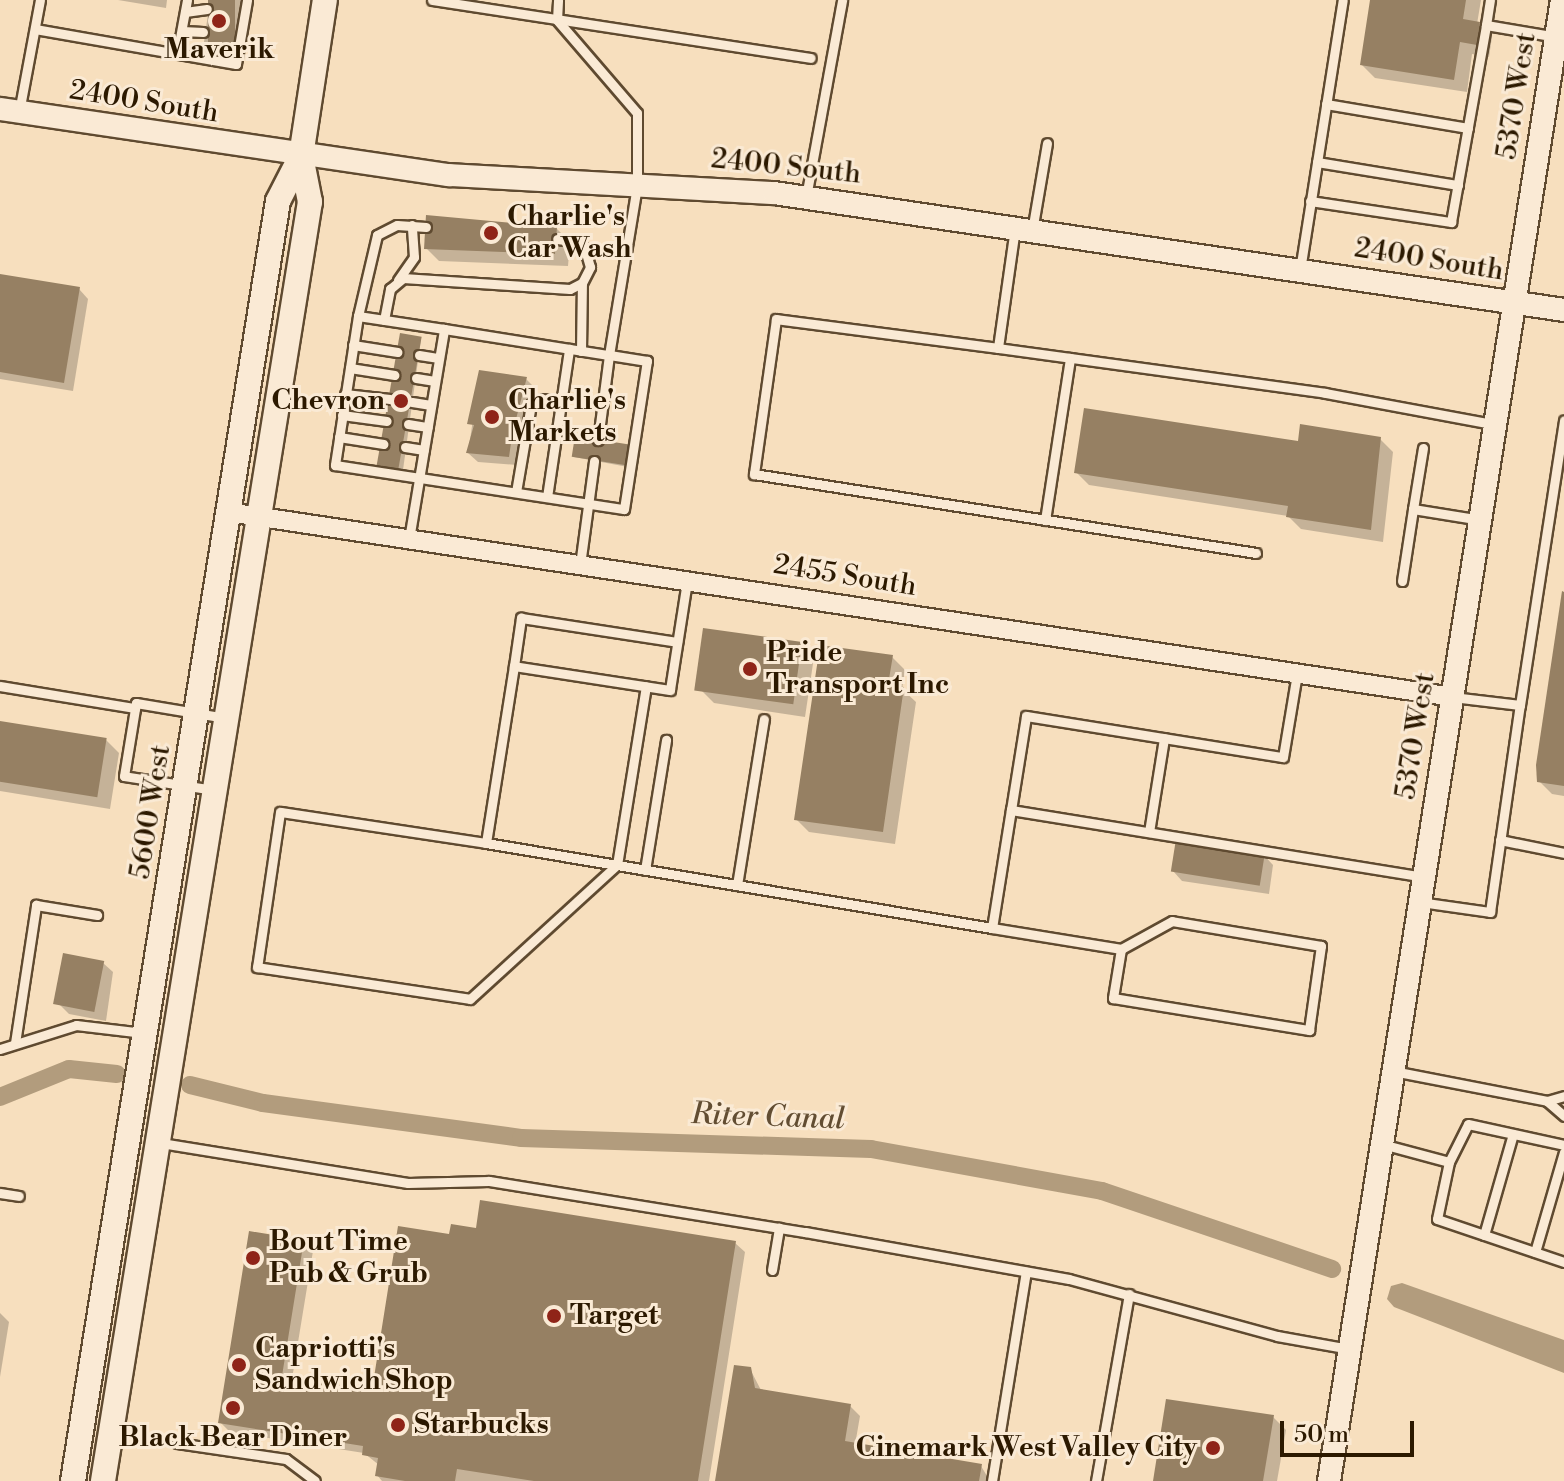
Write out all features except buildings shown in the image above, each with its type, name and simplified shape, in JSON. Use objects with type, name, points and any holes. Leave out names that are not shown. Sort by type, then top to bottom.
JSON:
[{"type":"main road","name":"5600 West","points":[[73,1481],[278,201],[301,156],[325,0]]},
{"type":"main road","name":"5600 West","points":[[103,1481],[310,202],[301,156]]},
{"type":"street","name":"5370 West","points":[[1329,1481],[1562,0]]},
{"type":"street","name":"2400 South","points":[[10,110],[301,156],[449,175],[806,197],[1564,310]]},
{"type":"street","name":"2455 South","points":[[228,512],[1452,697]]},
{"type":"lane","points":[[10,110],[35,29],[40,0]]},
{"type":"lane","points":[[177,54],[187,0]]},
{"type":"lane","points":[[432,0],[811,58]]},
{"type":"lane","points":[[558,0],[557,20],[637,113],[637,185],[598,440]]},
{"type":"lane","points":[[806,197],[842,0]]},
{"type":"lane","points":[[1300,270],[1343,0]]},
{"type":"lane","points":[[1310,201],[1451,222],[1490,0]]},
{"type":"lane","points":[[35,29],[236,64],[236,35],[246,3]]},
{"type":"lane","points":[[234,7],[246,3]]},
{"type":"lane","points":[[185,12],[207,9]]},
{"type":"lane","points":[[1486,25],[1557,37]]},
{"type":"lane","points":[[182,31],[203,32]]},
{"type":"lane","points":[[1326,104],[1468,128]]},
{"type":"lane","points":[[998,348],[1047,143]]},
{"type":"lane","points":[[1317,162],[1458,185]]},
{"type":"lane","points":[[384,320],[396,282],[414,257],[412,225]]},
{"type":"lane","points":[[358,316],[647,361],[624,509],[335,465],[358,316],[377,235],[384,227],[426,227]]},
{"type":"lane","points":[[557,239],[579,242],[585,249],[590,267],[582,283],[581,351]]},
{"type":"lane","points":[[396,282],[414,277],[570,289],[582,283]]},
{"type":"lane","points":[[1256,553],[754,474],[776,319],[1325,393],[1496,424]]},
{"type":"lane","points":[[409,539],[444,329]]},
{"type":"lane","points":[[353,345],[397,352]]},
{"type":"lane","points":[[547,497],[569,349]]},
{"type":"lane","points":[[419,355],[439,358]]},
{"type":"lane","points":[[1045,520],[1070,358]]},
{"type":"lane","points":[[350,368],[394,375]]},
{"type":"lane","points":[[416,378],[435,381]]},
{"type":"lane","points":[[345,394],[390,399]]},
{"type":"lane","points":[[516,492],[531,404],[542,399],[561,402]]},
{"type":"lane","points":[[412,402],[431,405]]},
{"type":"lane","points":[[342,415],[387,421]]},
{"type":"lane","points":[[1420,902],[1490,912],[1564,420]]},
{"type":"lane","points":[[408,424],[428,427]]},
{"type":"lane","points":[[339,437],[383,444]]},
{"type":"lane","points":[[405,447],[424,450]]},
{"type":"lane","points":[[1402,581],[1423,448]]},
{"type":"lane","points":[[580,565],[594,461]]},
{"type":"lane","points":[[1413,509],[1481,520]]},
{"type":"lane","points":[[514,666],[670,690],[687,581]]},
{"type":"lane","points":[[486,843],[521,618],[677,642]]},
{"type":"lane","points":[[992,928],[1026,716],[1283,757],[1297,673]]},
{"type":"lane","points":[[0,686],[135,708]]},
{"type":"lane","points":[[646,686],[617,865],[470,999],[257,967],[280,812],[486,843],[617,865],[645,870],[992,928],[1121,949],[1172,921],[1321,946],[1309,1030],[1113,998],[1121,949]]},
{"type":"lane","points":[[1452,697],[1520,705]]},
{"type":"lane","points":[[214,790],[124,776],[135,708],[136,703],[226,718]]},
{"type":"lane","points":[[737,885],[764,719]]},
{"type":"lane","points":[[1149,832],[1164,738]]},
{"type":"lane","points":[[645,870],[666,740]]},
{"type":"lane","points":[[1011,810],[1424,877]]},
{"type":"lane","points":[[1500,840],[1564,853]]},
{"type":"lane","points":[[15,1043],[36,905],[97,915]]},
{"type":"lane","points":[[0,1049],[76,1025],[145,1033]]},
{"type":"lane","points":[[1393,1071],[1547,1101],[1564,1096]]},
{"type":"lane","points":[[1547,1101],[1564,1116]]},
{"type":"lane","points":[[1564,1145],[1468,1124],[1449,1162],[1437,1219],[1564,1262]]},
{"type":"lane","points":[[1484,1235],[1513,1134]]},
{"type":"lane","points":[[157,1143],[408,1183],[489,1181],[779,1228],[1026,1272],[1129,1294],[1277,1336],[1349,1349]]},
{"type":"lane","points":[[1382,1144],[1449,1162]]},
{"type":"lane","points":[[1535,1252],[1564,1152]]},
{"type":"lane","points":[[0,1193],[19,1196]]},
{"type":"lane","points":[[772,1270],[779,1228]]},
{"type":"lane","points":[[992,1481],[1026,1272]]},
{"type":"lane","points":[[1096,1481],[1129,1294]]},
{"type":"lane","points":[[177,1443],[286,1459],[315,1481]]},
{"type":"shaded area","points":[[1402,1283],[1564,1340],[1564,1373],[1394,1307],[1387,1299],[1391,1286]]},
{"type":"waterway","name":"Riter Canal","points":[[0,1097],[69,1069],[117,1074]]},
{"type":"waterway","name":"Riter Canal","points":[[190,1085],[263,1103],[521,1138],[871,1149],[1102,1191],[1332,1269]]},
{"type":"place","name":"Maverik","points":[[219,21]]},
{"type":"place","name":"Charlie's Car Wash","points":[[491,233]]},
{"type":"place","name":"Chevron","points":[[401,401]]},
{"type":"place","name":"Charlie's Markets","points":[[492,417]]},
{"type":"place","name":"Pride Transport Inc","points":[[750,669]]},
{"type":"place","name":"Bout Time Pub & Grub","points":[[253,1258]]},
{"type":"place","name":"Target","points":[[554,1316]]},
{"type":"place","name":"Capriotti's Sandwich Shop","points":[[239,1365]]},
{"type":"place","name":"Black Bear Diner","points":[[233,1408]]},
{"type":"place","name":"Starbucks","points":[[398,1425]]},
{"type":"place","name":"Cinemark West Valley City","points":[[1213,1448]]}]
